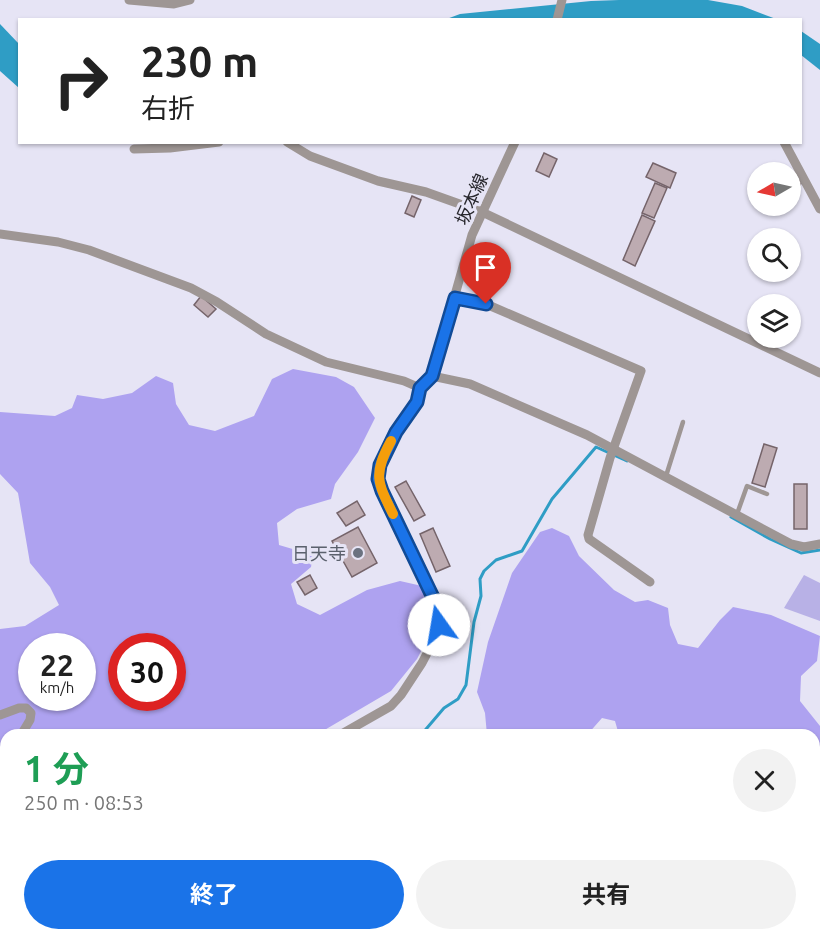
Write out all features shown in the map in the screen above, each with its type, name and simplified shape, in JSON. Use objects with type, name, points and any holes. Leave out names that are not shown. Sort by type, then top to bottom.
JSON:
[{"type":"street","points":[[129,0],[174,4],[189,0]]},
{"type":"street","points":[[557,18],[562,0]]},
{"type":"street","points":[[134,149],[203,144]]},
{"type":"street","points":[[290,144],[310,156],[378,181],[426,192],[482,212],[820,373]]},
{"type":"street","name":"坂本線","points":[[350,729],[391,705],[401,695],[422,663],[439,625],[439,610],[382,491],[378,479],[380,465],[386,451],[417,402],[420,388],[432,376],[472,235],[513,144]]},
{"type":"street","points":[[785,144],[820,209]]},
{"type":"street","points":[[0,234],[58,242],[89,250],[191,288],[266,334],[326,362],[404,381],[420,388]]},
{"type":"street","points":[[455,298],[486,304],[640,371],[588,535],[589,539],[650,582]]},
{"type":"street","points":[[432,376],[470,384],[666,476],[798,546],[820,544]]},
{"type":"street","points":[[0,715],[19,708],[26,708],[31,713],[25,729]]},
{"type":"lane","points":[[666,476],[683,422]]},
{"type":"lane","points":[[737,514],[747,486],[767,494]]},
{"type":"shaded area","points":[[293,369],[336,377],[354,387],[375,418],[358,452],[335,484],[331,499],[297,509],[277,523],[279,545],[313,555],[311,567],[291,584],[297,604],[320,615],[367,590],[400,581],[422,586],[433,614],[430,634],[417,659],[391,691],[326,729],[0,729],[0,629],[25,626],[59,605],[50,587],[30,563],[18,493],[0,474],[0,412],[55,416],[72,408],[77,395],[103,399],[132,393],[156,376],[173,383],[176,404],[189,425],[215,431],[254,416],[272,379]]},
{"type":"shaded area","points":[[552,528],[569,536],[579,556],[614,590],[635,602],[648,600],[668,608],[670,625],[678,644],[698,648],[733,607],[771,615],[820,636],[817,661],[801,676],[800,701],[820,729],[617,729],[615,721],[602,718],[592,729],[486,729],[485,713],[477,692],[488,642],[512,573],[540,532]]},
{"type":"shaded area","points":[[804,575],[820,583],[820,621],[784,608]]},
{"type":"water","points":[[708,0],[742,6],[773,18],[449,18],[460,14],[591,1]]},
{"type":"water","points":[[0,24],[18,43],[18,87],[0,71]]},
{"type":"water","points":[[802,32],[820,44],[820,70],[802,56]]},
{"type":"building","points":[[544,153],[557,159],[549,177],[536,171]]},
{"type":"building","points":[[653,163],[676,173],[670,188],[646,177]]},
{"type":"building","points":[[655,183],[667,188],[654,218],[642,213]]},
{"type":"building","points":[[412,196],[421,200],[414,217],[405,213]]},
{"type":"building","points":[[642,215],[655,221],[635,266],[623,260]]},
{"type":"building","points":[[201,296],[216,309],[208,317],[194,305]]},
{"type":"building","points":[[764,444],[777,448],[765,487],[752,483]]},
{"type":"building","points":[[406,481],[425,515],[414,521],[395,487]]},
{"type":"building","points":[[794,484],[807,484],[807,529],[794,529]]},
{"type":"building","points":[[357,501],[365,515],[346,526],[337,513]]},
{"type":"building","points":[[358,527],[377,563],[352,577],[332,541]]},
{"type":"building","points":[[433,528],[450,566],[436,572],[420,534]]},
{"type":"building","points":[[310,575],[317,588],[305,595],[297,582]]},
{"type":"waterway","points":[[426,729],[444,708],[458,699],[466,685],[474,622],[481,596],[480,579],[484,571],[496,560],[522,551],[552,499],[596,447],[627,461]]},
{"type":"waterway","points":[[731,517],[801,553],[820,550]]},
{"type":"slow traffic","points":[[391,441],[380,465],[378,479],[393,514]]},
{"type":"place","name":"日天寺","points":[[358,553]]},
{"type":"route","points":[[439,625],[439,610],[382,491],[378,479],[380,465],[396,432],[417,402],[420,388],[432,376],[455,298],[486,304]]}]
